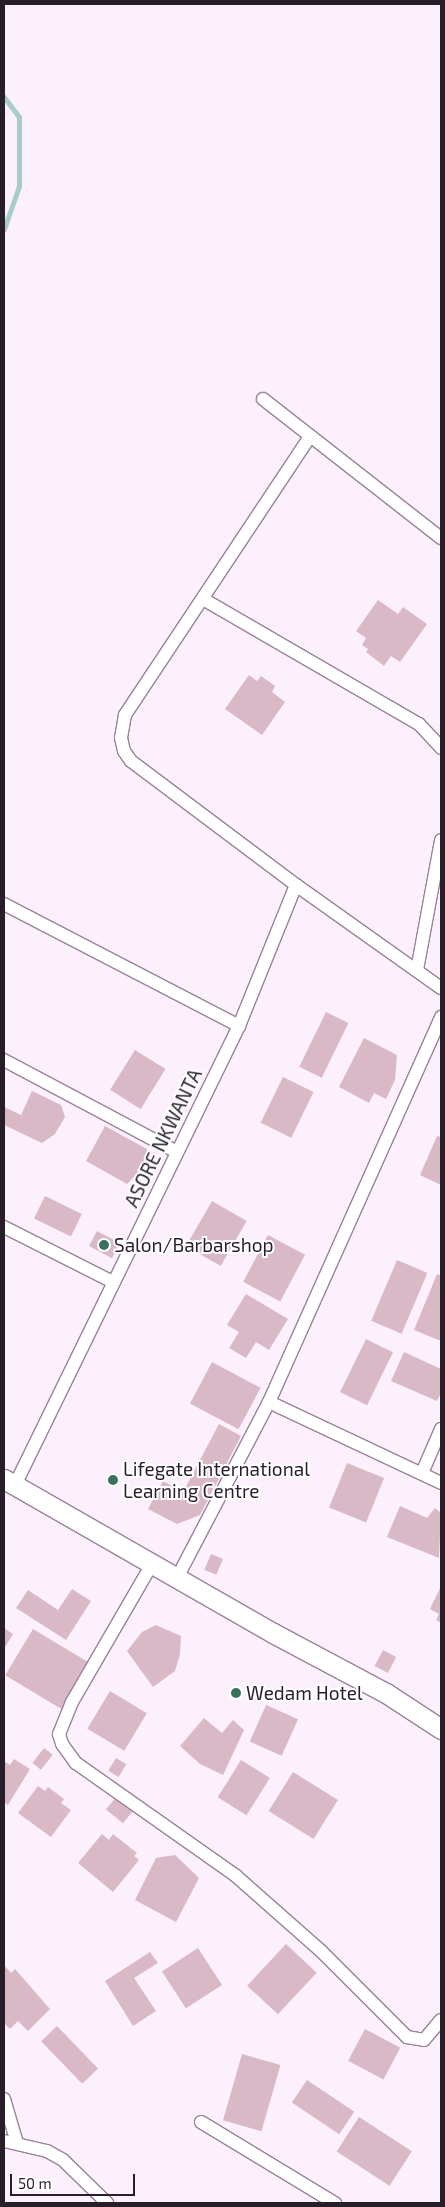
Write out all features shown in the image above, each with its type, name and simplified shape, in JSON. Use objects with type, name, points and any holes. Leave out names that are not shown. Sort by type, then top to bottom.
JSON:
[{"type":"street","points":[[263,399],[309,438],[441,538]]},
{"type":"street","points":[[309,438],[125,715],[121,738],[124,751],[131,761],[296,885],[441,988]]},
{"type":"street","points":[[203,599],[419,724],[441,748]]},
{"type":"street","points":[[417,970],[441,840]]},
{"type":"street","name":"ASORE NKWANTA","points":[[9,1482],[113,1282],[239,1026],[296,885]]},
{"type":"street","points":[[4,904],[239,1026]]},
{"type":"street","points":[[177,1578],[269,1402],[441,1016]]},
{"type":"street","points":[[4,1060],[177,1152]]},
{"type":"street","points":[[4,1227],[113,1282]]},
{"type":"street","points":[[269,1402],[441,1483]]},
{"type":"street","points":[[422,1473],[441,1429]]},
{"type":"street","points":[[9,1482],[177,1578],[386,1693],[441,1729]]},
{"type":"street","points":[[152,1564],[72,1702],[59,1734],[62,1744],[76,1763],[236,1876],[321,1952],[407,2037],[424,2040],[441,2020]]},
{"type":"street","points":[[4,2099],[17,2143]]},
{"type":"street","points":[[201,2122],[335,2203]]},
{"type":"street","points":[[4,2141],[47,2151],[63,2160],[107,2203]]},
{"type":"building","points":[[378,600],[398,614],[403,607],[427,624],[400,662],[391,656],[384,666],[366,652],[368,649],[362,645],[366,638],[356,631]]},
{"type":"building","points":[[249,675],[257,681],[261,676],[275,686],[272,692],[285,702],[262,735],[225,709]]},
{"type":"building","points":[[326,1012],[348,1023],[322,1078],[299,1067]]},
{"type":"building","points":[[364,1038],[397,1055],[395,1080],[386,1099],[374,1093],[369,1103],[339,1087]]},
{"type":"building","points":[[135,1050],[166,1069],[141,1109],[110,1090]]},
{"type":"building","points":[[283,1077],[314,1092],[291,1138],[261,1123]]},
{"type":"building","points":[[32,1091],[61,1105],[65,1117],[55,1134],[42,1143],[4,1125],[4,1107],[21,1115]]},
{"type":"building","points":[[105,1126],[156,1154],[127,1184],[86,1161]]},
{"type":"building","points":[[437,1136],[441,1137],[441,1185],[420,1175]]},
{"type":"building","points":[[45,1196],[82,1214],[71,1236],[34,1218]]},
{"type":"building","points":[[212,1201],[247,1221],[221,1266],[186,1246]]},
{"type":"building","name":"Salon/Barbarshop","points":[[97,1231],[120,1243],[112,1258],[89,1246]]},
{"type":"building","points":[[268,1235],[305,1255],[280,1302],[243,1282]]},
{"type":"building","points":[[397,1260],[427,1273],[402,1334],[371,1321]]},
{"type":"building","points":[[437,1274],[441,1276],[441,1341],[414,1330]]},
{"type":"building","points":[[246,1294],[288,1319],[269,1350],[256,1342],[246,1358],[229,1348],[239,1332],[227,1325]]},
{"type":"building","points":[[366,1339],[393,1352],[367,1405],[340,1392]]},
{"type":"building","points":[[404,1352],[441,1369],[441,1393],[437,1401],[391,1381]]},
{"type":"building","points":[[212,1362],[261,1388],[238,1429],[190,1403]]},
{"type":"building","points":[[219,1424],[241,1436],[200,1515],[177,1524],[148,1509],[163,1481],[183,1492]]},
{"type":"building","points":[[347,1463],[384,1478],[366,1522],[329,1508]]},
{"type":"building","points":[[400,1506],[427,1518],[435,1508],[441,1513],[439,1558],[387,1537]]},
{"type":"building","points":[[211,1554],[223,1559],[216,1575],[204,1570]]},
{"type":"building","points":[[441,1586],[441,1623],[436,1620],[439,1614],[430,1609]]},
{"type":"building","points":[[72,1589],[91,1601],[66,1640],[16,1608],[28,1590],[58,1610]]},
{"type":"building","points":[[156,1625],[181,1636],[180,1654],[175,1671],[153,1687],[127,1651],[142,1632]]},
{"type":"building","points":[[4,1628],[13,1634],[4,1649]]},
{"type":"building","points":[[33,1629],[91,1664],[63,1710],[5,1675]]},
{"type":"building","points":[[383,1650],[396,1657],[388,1673],[375,1666]]},
{"type":"building","points":[[110,1691],[147,1713],[124,1751],[87,1729]]},
{"type":"building","points":[[266,1705],[298,1719],[282,1756],[250,1742]]},
{"type":"building","points":[[204,1718],[222,1733],[233,1720],[244,1730],[223,1775],[200,1764],[180,1746]]},
{"type":"building","points":[[44,1748],[53,1755],[41,1770],[32,1763]]},
{"type":"building","points":[[116,1758],[126,1764],[119,1777],[108,1771]]},
{"type":"building","points":[[14,1759],[30,1769],[8,1805],[4,1802],[4,1761],[10,1765]]},
{"type":"building","points":[[241,1760],[270,1778],[247,1815],[218,1797]]},
{"type":"building","points":[[293,1772],[338,1800],[314,1839],[269,1811]]},
{"type":"building","points":[[38,1786],[45,1791],[48,1787],[64,1799],[61,1803],[71,1810],[51,1837],[18,1813]]},
{"type":"building","points":[[116,1797],[133,1811],[123,1823],[106,1809]]},
{"type":"building","points":[[102,1834],[109,1840],[113,1834],[137,1853],[134,1856],[139,1860],[113,1892],[78,1863]]},
{"type":"building","points":[[175,1855],[199,1878],[176,1922],[135,1900],[156,1858]]},
{"type":"building","points":[[286,1944],[317,1973],[278,2014],[247,1986]]},
{"type":"building","points":[[198,1948],[222,1985],[186,2008],[162,1971]]},
{"type":"building","points":[[150,1952],[158,1963],[134,1978],[156,2011],[133,2026],[105,1981]]},
{"type":"building","points":[[4,1965],[11,1973],[15,1969],[50,2009],[28,2031],[18,2021],[10,2029],[4,2023]]},
{"type":"building","points":[[57,2026],[98,2068],[82,2084],[41,2041]]},
{"type":"building","points":[[365,2029],[400,2048],[383,2080],[348,2061]]},
{"type":"building","points":[[242,2054],[280,2065],[261,2131],[223,2120]]},
{"type":"building","points":[[307,2080],[354,2112],[339,2134],[292,2102]]},
{"type":"building","points":[[359,2117],[412,2151],[390,2186],[337,2151]]},
{"type":"waterway","points":[[4,97],[19,117],[19,186],[4,229]]},
{"type":"place","name":"Salon/Barbarshop","points":[[104,1245]]},
{"type":"place","name":"Lifegate International Learning Centre","points":[[113,1480]]},
{"type":"place","name":"Wedam Hotel","points":[[236,1693]]}]
